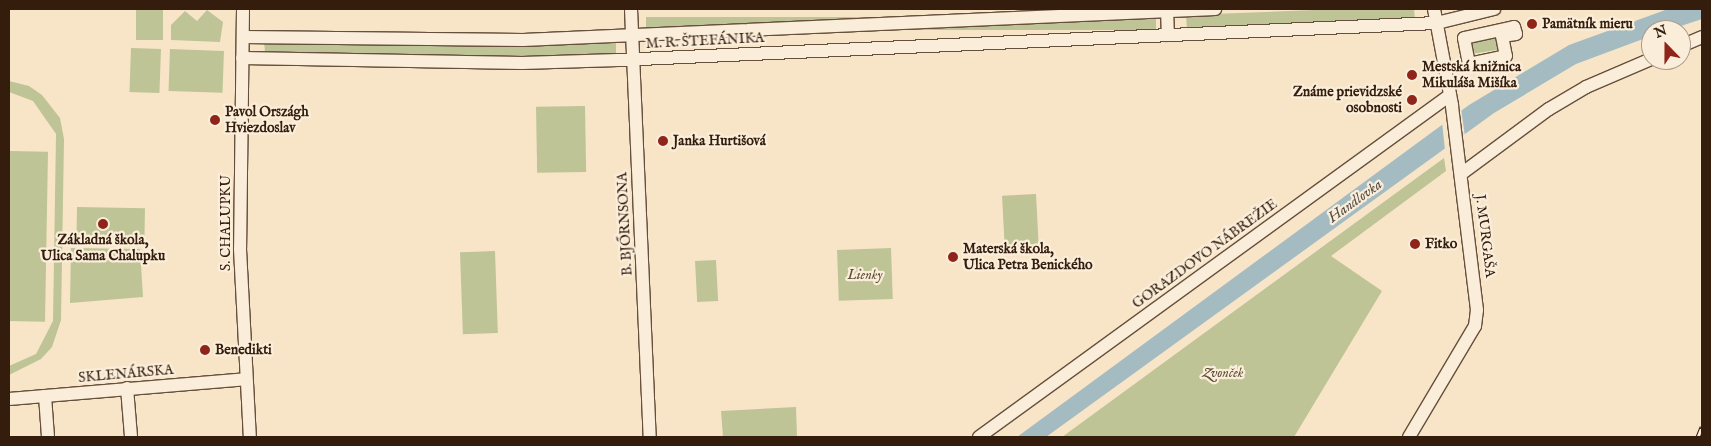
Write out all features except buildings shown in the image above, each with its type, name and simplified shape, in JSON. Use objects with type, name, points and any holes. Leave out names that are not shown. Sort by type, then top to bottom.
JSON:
[{"type":"street","name":"S. CHALUPKU","points":[[243,9],[240,248],[245,379],[250,437]]},
{"type":"street","name":"B. BJŐRNSONA","points":[[631,9],[650,437]]},
{"type":"street","name":"M. R. ŠTEFÁNIKA","points":[[243,37],[523,40],[1216,9]]},
{"type":"street","points":[[1434,9],[1437,22]]},
{"type":"street","name":"M. R. ŠTEFÁNIKA","points":[[242,58],[522,63],[633,59],[1437,22],[1494,9]]},
{"type":"street","points":[[1168,10],[1168,35]]},
{"type":"street","name":"J. MURGAŠA","points":[[1409,437],[1475,326],[1477,294],[1451,100],[1437,22]]},
{"type":"street","points":[[1514,27],[1516,34],[1502,36],[1506,56],[1469,64],[1464,38],[1514,27]]},
{"type":"street","points":[[1461,174],[1549,109],[1586,87],[1641,63]]},
{"type":"street","name":"GORAZDOVO NÁBREŽIE","points":[[979,437],[1451,100]]},
{"type":"street","name":"SKLENÁRSKA","points":[[9,399],[245,379]]},
{"type":"street","points":[[127,388],[131,437]]},
{"type":"street","points":[[45,396],[48,437]]},
{"type":"green space","points":[[136,9],[163,9],[163,40],[136,40]]},
{"type":"green space","points":[[1340,9],[1414,9],[1415,19],[1187,29],[1186,15]]},
{"type":"green space","points":[[207,10],[223,22],[220,42],[171,40],[171,25],[185,11],[197,21]]},
{"type":"green space","points":[[646,17],[1156,17],[1156,30],[646,30]]},
{"type":"green space","points":[[1496,38],[1498,50],[1473,54],[1471,42]]},
{"type":"green space","points":[[616,41],[616,54],[528,58],[265,52],[264,42],[385,45]]},
{"type":"green space","points":[[131,48],[161,49],[159,93],[129,92]]},
{"type":"green space","points":[[170,49],[224,51],[223,93],[169,91]]},
{"type":"green space","points":[[9,81],[29,86],[42,95],[60,118],[64,139],[61,320],[52,347],[41,359],[9,375],[9,366],[36,354],[53,321],[56,134],[33,101],[9,92]]},
{"type":"green space","points":[[585,106],[586,172],[537,173],[536,107]]},
{"type":"green space","points":[[9,151],[48,152],[45,322],[9,321]]},
{"type":"green space","name":"Zvonček","points":[[1444,158],[1446,171],[1331,256],[1382,291],[1294,437],[1062,437]]},
{"type":"green space","points":[[1036,194],[1039,251],[1005,253],[1002,196]]},
{"type":"green space","points":[[77,207],[145,208],[144,242],[76,241]]},
{"type":"green space","points":[[71,248],[140,249],[143,297],[70,303]]},
{"type":"green space","name":"Lienky","points":[[891,248],[893,299],[839,301],[837,250]]},
{"type":"green space","points":[[495,251],[498,333],[463,334],[460,252]]},
{"type":"green space","points":[[716,260],[718,301],[697,302],[695,261]]},
{"type":"green space","points":[[796,407],[797,437],[723,437],[721,411]]},
{"type":"water","name":"Handlovka","points":[[1668,9],[1702,9],[1702,19],[1691,23],[1691,20],[1641,20],[1641,40],[1576,64],[1494,113],[1046,437],[1017,437],[1469,105],[1569,45]]},
{"type":"pier","points":[[1461,108],[1465,137],[1445,150],[1442,122]]},
{"type":"railway","points":[[1698,437],[1702,427]]},
{"type":"place","name":"Pamätník mieru","points":[[1532,24]]},
{"type":"place","name":"Mestská knižnica Mikuláša Mišíka","points":[[1412,75]]},
{"type":"place","name":"Známe prievidzské osobnosti","points":[[1412,100]]},
{"type":"place","name":"Pavol Országh Hviezdoslav","points":[[215,120]]},
{"type":"place","name":"Janka Hurtišová","points":[[663,141]]},
{"type":"place","name":"Základná škola, Ulica Sama Chalupku","points":[[103,224]]},
{"type":"place","name":"Fitko","points":[[1415,244]]},
{"type":"place","name":"Materská škola, Ulica Petra Benického","points":[[953,257]]},
{"type":"place","name":"Benedikti","points":[[205,350]]}]
